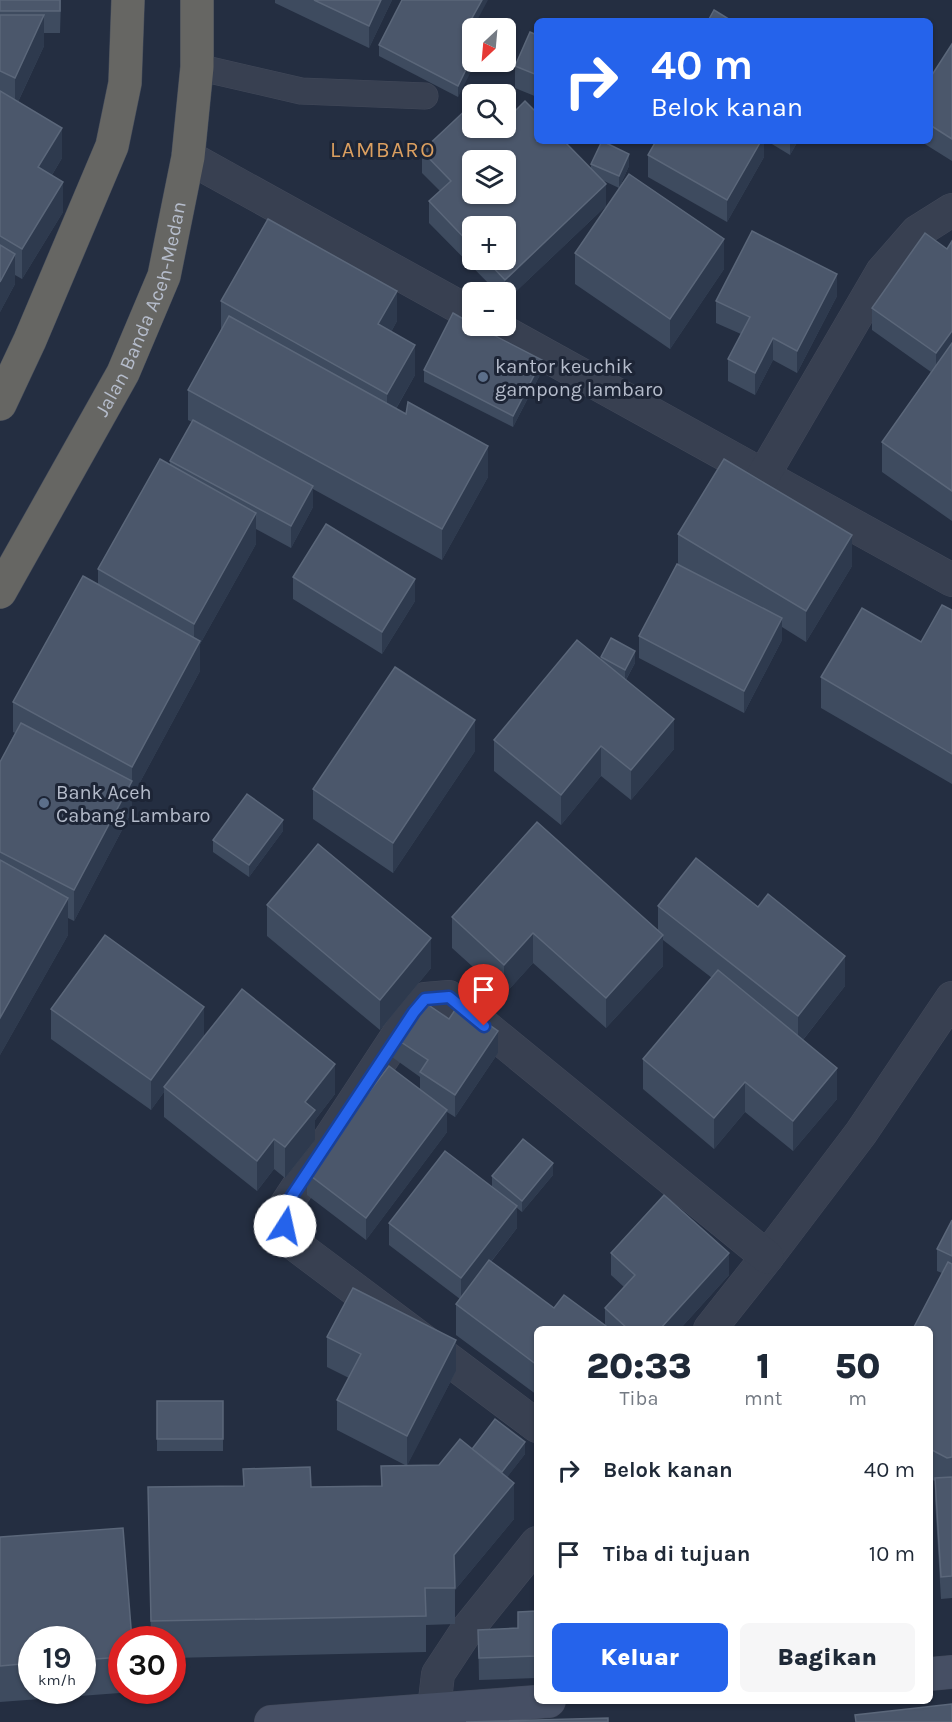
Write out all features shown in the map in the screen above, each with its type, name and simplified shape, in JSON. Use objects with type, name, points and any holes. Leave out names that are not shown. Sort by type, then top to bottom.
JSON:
[{"type":"highway","points":[[0,403],[30,340],[112,146],[125,83],[128,0]]},
{"type":"highway","name":"Jalan Banda Aceh-Medan","points":[[0,592],[123,373],[164,276],[189,157],[197,68],[197,0]]},
{"type":"main road","points":[[933,1674],[952,1672]]},
{"type":"main road","points":[[271,1722],[435,1716],[534,1703]]},
{"type":"street","points":[[189,157],[462,308]]},
{"type":"street","points":[[763,476],[882,272],[917,232],[952,210]]},
{"type":"street","points":[[511,336],[952,580]]},
{"type":"street","points":[[534,1424],[293,1243],[285,1226],[284,1208],[414,1012],[425,999],[449,997],[768,1257]]},
{"type":"street","points":[[712,1326],[768,1257],[861,1133],[952,998]]},
{"type":"street","points":[[435,1716],[438,1674],[467,1630],[534,1547]]},
{"type":"lane","points":[[197,68],[301,91],[425,96]]},
{"type":"building","points":[[0,0],[60,0],[60,11],[0,11]]},
{"type":"building","points":[[314,0],[381,0],[369,26]]},
{"type":"building","points":[[402,0],[482,0],[472,18],[462,18],[462,72],[465,72],[458,86],[379,45]]},
{"type":"building","points":[[714,10],[727,18],[710,18]]},
{"type":"building","points":[[0,15],[44,15],[15,78],[0,71]]},
{"type":"building","points":[[530,32],[534,34],[534,74],[516,66]]},
{"type":"building","points":[[952,44],[952,139],[933,127],[933,73]]},
{"type":"building","points":[[0,91],[62,128],[38,167],[63,182],[22,249],[0,236]]},
{"type":"building","points":[[525,101],[534,110],[534,144],[567,144],[606,184],[516,270],[516,216],[462,216],[462,236],[429,201],[451,181],[422,151],[462,113],[462,138],[516,138],[516,110]]},
{"type":"building","points":[[601,144],[608,144],[629,154],[619,176],[591,164]]},
{"type":"building","points":[[654,144],[759,144],[727,200],[648,155]]},
{"type":"building","points":[[629,174],[724,239],[670,319],[575,253]]},
{"type":"building","points":[[268,219],[397,291],[378,324],[415,345],[387,394],[221,301]]},
{"type":"building","points":[[752,231],[837,274],[797,351],[773,338],[755,373],[728,359],[750,317],[716,301]]},
{"type":"building","points":[[925,233],[947,249],[952,241],[952,331],[936,353],[872,308]]},
{"type":"building","points":[[0,245],[15,254],[0,282]]},
{"type":"building","points":[[496,270],[516,270],[505,280]]},
{"type":"building","name":"kantor keuchik gampong lambaro","points":[[453,313],[462,318],[462,336],[495,336],[542,360],[513,416],[424,370]]},
{"type":"building","points":[[229,316],[406,414],[408,402],[488,446],[442,529],[188,390]]},
{"type":"building","points":[[952,343],[952,491],[882,442]]},
{"type":"building","points":[[193,420],[313,486],[291,526],[170,461]]},
{"type":"building","points":[[160,459],[256,513],[194,624],[98,569]]},
{"type":"building","points":[[724,459],[852,535],[806,611],[678,534]]},
{"type":"building","points":[[326,524],[415,579],[382,632],[293,577]]},
{"type":"building","points":[[677,564],[782,618],[744,691],[639,636]]},
{"type":"building","points":[[83,576],[200,641],[132,767],[13,702]]},
{"type":"building","points":[[942,605],[952,610],[952,754],[821,677],[862,608],[921,642]]},
{"type":"building","points":[[611,638],[635,651],[625,670],[601,657]]},
{"type":"building","points":[[577,640],[674,719],[631,770],[601,746],[561,795],[494,740]]},
{"type":"building","points":[[395,667],[475,720],[393,843],[313,789]]},
{"type":"building","points":[[21,723],[132,781],[74,890],[0,852],[0,762]]},
{"type":"building","points":[[247,794],[283,820],[249,865],[213,840]]},
{"type":"building","points":[[537,822],[663,935],[606,998],[533,933],[504,965],[452,917]]},
{"type":"building","points":[[318,844],[431,938],[380,1000],[267,905]]},
{"type":"building","points":[[696,858],[758,907],[768,894],[845,956],[798,1016],[658,906]]},
{"type":"building","points":[[0,860],[68,898],[0,1018]]},
{"type":"building","points":[[105,935],[204,1007],[151,1080],[51,1009]]},
{"type":"building","points":[[718,970],[837,1068],[793,1121],[745,1082],[714,1118],[643,1059]]},
{"type":"building","points":[[242,989],[335,1064],[305,1102],[315,1110],[285,1147],[274,1139],[257,1161],[164,1087]]},
{"type":"building","points":[[418,998],[449,1019],[459,1004],[498,1031],[455,1095],[420,1072],[428,1060],[392,1036]]},
{"type":"building","points":[[389,1066],[447,1110],[366,1218],[307,1173]]},
{"type":"building","points":[[523,1139],[553,1163],[522,1201],[492,1176]]},
{"type":"building","points":[[445,1151],[517,1206],[461,1278],[389,1223]]},
{"type":"building","points":[[664,1195],[729,1253],[663,1326],[625,1326],[605,1308],[635,1275],[611,1253]]},
{"type":"building","points":[[952,1220],[952,1256],[937,1249]]},
{"type":"building","points":[[489,1260],[554,1308],[564,1295],[606,1326],[534,1326],[534,1363],[456,1304]]},
{"type":"building","points":[[948,1262],[952,1264],[952,1457],[947,1458],[933,1451],[933,1326],[915,1326]]},
{"type":"building","points":[[353,1288],[456,1340],[407,1436],[337,1400],[361,1354],[327,1337]]},
{"type":"building","points":[[157,1401],[223,1401],[223,1439],[157,1439]]},
{"type":"building","points":[[495,1419],[525,1442],[502,1472],[472,1449]]},
{"type":"building","points":[[460,1439],[514,1483],[454,1555],[455,1588],[425,1588],[426,1616],[151,1621],[148,1487],[244,1486],[243,1469],[310,1467],[311,1487],[382,1486],[381,1466],[439,1465]]},
{"type":"building","points":[[952,1477],[952,1576],[941,1577],[935,1478]]},
{"type":"building","points":[[123,1528],[131,1626],[108,1626],[108,1658],[96,1659],[96,1626],[18,1626],[18,1664],[0,1666],[0,1537]]},
{"type":"building","points":[[534,1611],[534,1656],[479,1658],[478,1630],[518,1628],[518,1612]]},
{"type":"building","points":[[952,1704],[952,1722],[856,1722],[855,1715]]},
{"type":"building","points":[[608,1718],[608,1722],[466,1722]]},
{"type":"place","name":"kantor keuchik gampong lambaro","points":[[483,377]]},
{"type":"place","name":"Bank Aceh Cabang Lambaro","points":[[44,803]]},
{"type":"district","name":"LAMBARO","points":[[383,149]]},
{"type":"route","points":[[285,1226],[284,1208],[414,1012],[425,999],[449,997],[484,1026]]}]
